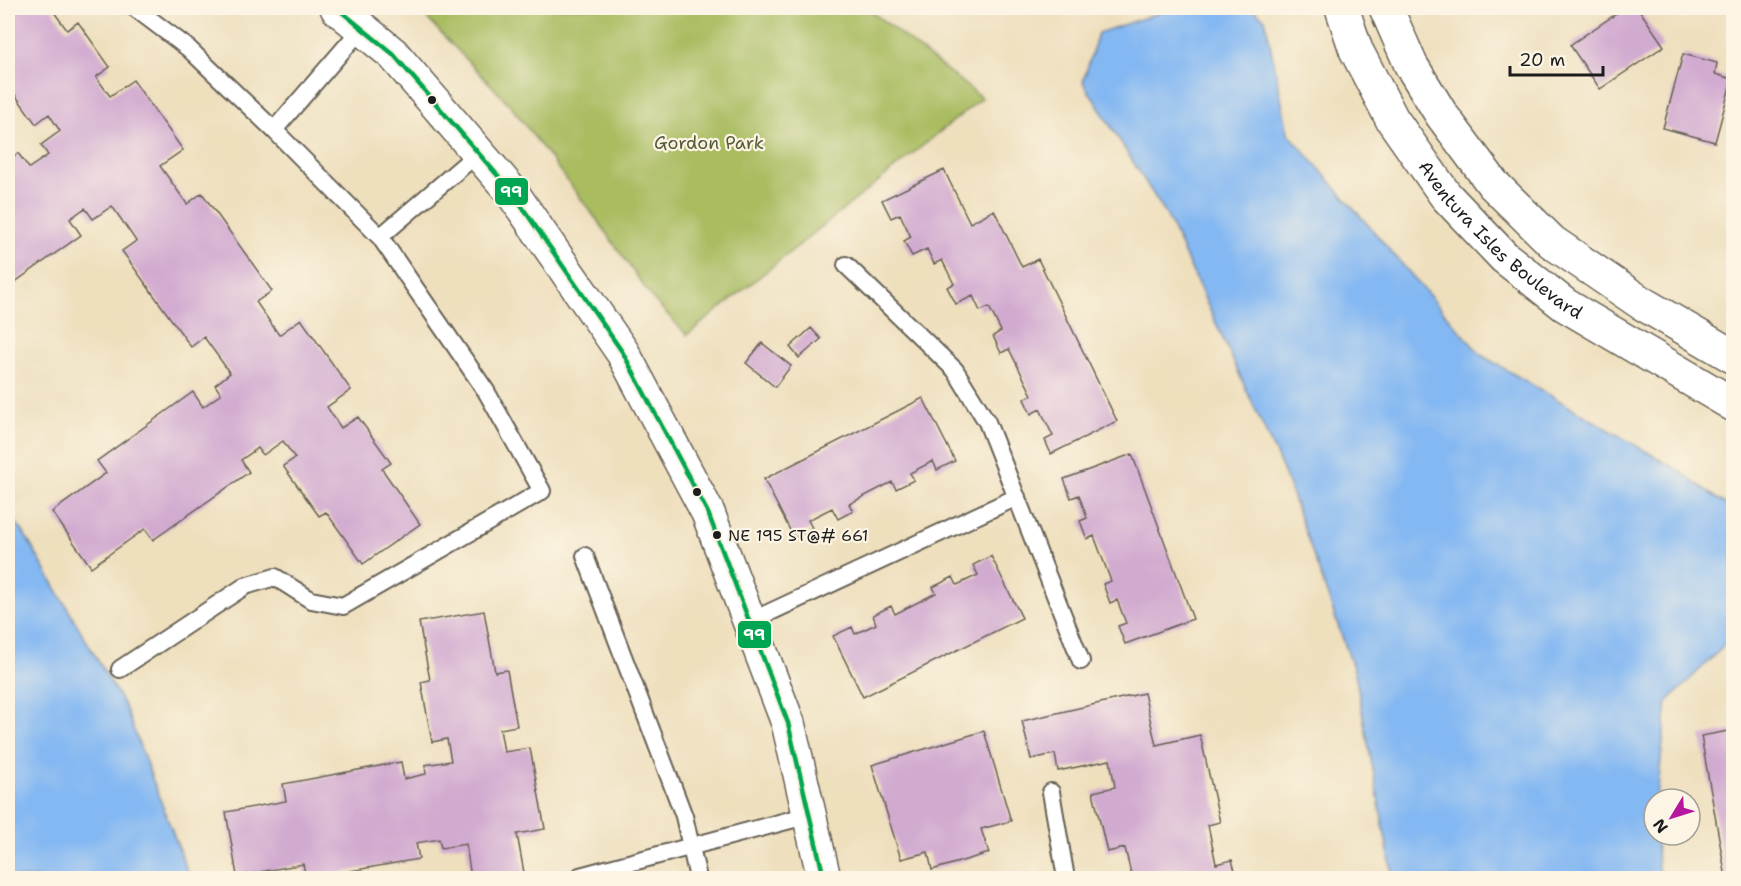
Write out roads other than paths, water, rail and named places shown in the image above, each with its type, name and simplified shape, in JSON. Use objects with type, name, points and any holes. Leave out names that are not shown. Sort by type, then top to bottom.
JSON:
[{"type":"street","points":[[337,8],[393,54],[511,190],[623,353],[708,513],[788,723],[824,879]]},
{"type":"street","name":"Aventura Isles Boulevard","points":[[1342,8],[1356,50],[1392,119],[1446,196],[1504,257],[1564,305],[1734,405]]},
{"type":"street","name":"Aventura Isles Boulevard","points":[[1386,8],[1411,65],[1440,114],[1493,184],[1552,242],[1640,302],[1734,357]]},
{"type":"lane","points":[[120,669],[245,586],[275,577],[311,600],[343,606],[542,490],[486,391],[380,237],[274,130],[188,48],[135,8]]},
{"type":"lane","points":[[274,130],[362,28]]},
{"type":"lane","points":[[380,237],[478,153]]},
{"type":"lane","points":[[846,265],[954,370],[987,422],[1081,661]]},
{"type":"lane","points":[[749,622],[1017,497]]},
{"type":"lane","points":[[585,556],[684,816],[698,879]]},
{"type":"lane","points":[[1051,792],[1066,879]]},
{"type":"lane","points":[[581,879],[580,876],[809,815]]},
{"type":"water","points":[[1174,8],[1251,8],[1265,19],[1288,133],[1481,355],[1678,470],[1733,510],[1733,637],[1667,702],[1658,787],[1642,787],[1642,847],[1657,847],[1659,878],[1393,878],[1355,673],[1284,472],[1167,216],[1083,82],[1098,33]]},
{"type":"water","points":[[8,513],[22,530],[125,707],[190,878],[8,878]]},
{"type":"place","name":"NE 195 ST@# 661","points":[[717,535]]},
{"type":"park label","name":"Gordon Park","points":[[709,143]]}]
